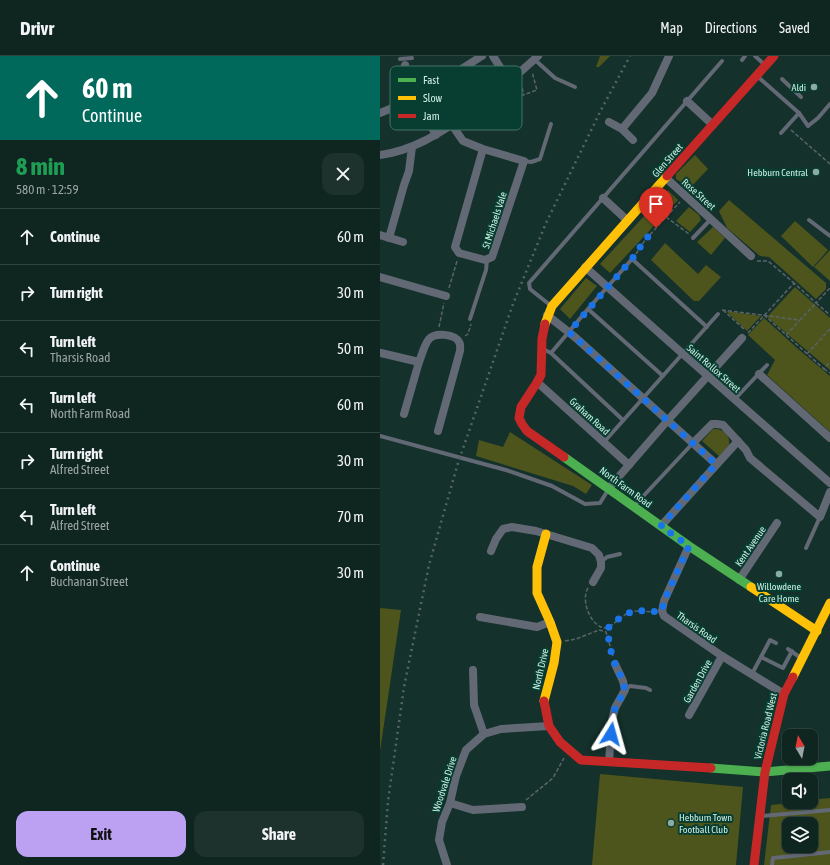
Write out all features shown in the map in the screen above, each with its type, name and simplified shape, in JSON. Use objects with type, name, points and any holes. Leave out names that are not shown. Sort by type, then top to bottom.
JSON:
[{"type":"street","points":[[466,66],[482,56]]},
{"type":"street","points":[[493,56],[498,66]]},
{"type":"street","points":[[622,129],[652,93],[669,56]]},
{"type":"street","name":"Glen Street","points":[[547,315],[552,306],[585,267],[628,221],[774,56]]},
{"type":"street","points":[[403,66],[404,60]]},
{"type":"street","points":[[522,71],[534,60]]},
{"type":"street","points":[[686,101],[713,125]]},
{"type":"street","points":[[380,113],[390,109]]},
{"type":"street","points":[[610,122],[622,129],[633,140]]},
{"type":"street","points":[[433,130],[436,135]]},
{"type":"street","points":[[380,154],[412,147],[444,130]]},
{"type":"street","points":[[455,130],[463,141],[524,161]]},
{"type":"street","points":[[389,238],[409,171],[412,147]]},
{"type":"street","name":"St Michaels Vale","points":[[483,148],[455,247],[459,253],[485,260],[492,257],[524,161]]},
{"type":"street","name":"Rose Street","points":[[666,178],[751,256]]},
{"type":"street","points":[[603,198],[628,221]]},
{"type":"street","points":[[380,235],[403,242]]},
{"type":"street","name":"Saint Rollox Street","points":[[585,267],[734,400],[830,483]]},
{"type":"street","points":[[380,277],[446,296]]},
{"type":"street","points":[[547,315],[576,338],[716,464]]},
{"type":"street","name":"North Farm Road","points":[[547,315],[543,327],[542,370],[538,382],[519,411],[521,425],[527,431],[689,546],[817,631]]},
{"type":"street","points":[[404,414],[419,362],[429,339],[433,335],[438,334],[457,339],[460,345],[460,351],[438,431]]},
{"type":"street","points":[[609,488],[742,338]]},
{"type":"street","points":[[380,354],[419,362]]},
{"type":"street","points":[[759,374],[830,438]]},
{"type":"street","name":"Graham Road","points":[[538,382],[629,465]]},
{"type":"street","points":[[693,443],[712,424],[723,425],[746,450],[750,458],[820,517],[830,492]]},
{"type":"street","points":[[661,526],[738,441]]},
{"type":"street","name":"Kent Avenue","points":[[739,580],[777,523]]},
{"type":"street","points":[[491,552],[496,539],[503,529],[512,527],[546,534],[592,548],[599,556],[601,562],[601,568],[593,582]]},
{"type":"street","name":"North Drive","points":[[546,534],[537,567],[537,593],[557,642],[554,664],[544,699],[549,726],[560,742],[580,760],[765,772],[830,766]]},
{"type":"street","name":"Tharsis Road","points":[[689,546],[664,601],[662,611],[664,616],[722,656],[784,694]]},
{"type":"street","name":"Victoria Road West","points":[[754,865],[765,772],[784,694],[830,604]]},
{"type":"street","points":[[480,617],[537,627],[550,622]]},
{"type":"street","name":"Garden Drive","points":[[689,715],[722,656]]},
{"type":"street","points":[[609,762],[612,720],[615,708],[625,690],[623,681],[615,664]]},
{"type":"street","points":[[473,670],[474,705],[484,734]]},
{"type":"street","name":"Woodvale Drive","points":[[447,865],[439,840],[442,822],[450,803],[456,776],[466,750],[484,734],[501,729],[549,726]]},
{"type":"street","points":[[450,803],[473,810],[519,808]]},
{"type":"lane","points":[[742,60],[745,56]]},
{"type":"lane","points":[[755,56],[765,66]]},
{"type":"lane","points":[[404,60],[412,58]]},
{"type":"lane","points":[[534,60],[555,78],[575,87]]},
{"type":"lane","points":[[552,306],[530,289],[529,283],[722,61]]},
{"type":"lane","points":[[757,75],[799,113],[808,126],[818,118],[830,104]]},
{"type":"lane","points":[[782,79],[801,97]]},
{"type":"lane","points":[[781,133],[799,113]]},
{"type":"lane","points":[[524,161],[530,162],[540,159],[551,124]]},
{"type":"lane","points":[[693,238],[711,219]]},
{"type":"lane","points":[[809,220],[830,236]]},
{"type":"lane","points":[[470,319],[486,270],[488,259]]},
{"type":"lane","points":[[551,353],[632,259],[706,326]]},
{"type":"lane","points":[[588,309],[663,376]]},
{"type":"lane","points":[[604,442],[718,314]]},
{"type":"lane","points":[[542,349],[551,353],[623,420]]},
{"type":"lane","points":[[734,400],[767,365]]},
{"type":"lane","points":[[380,436],[506,470],[552,486],[585,504],[600,503],[609,488]]},
{"type":"lane","points":[[634,506],[693,443]]},
{"type":"lane","points":[[806,548],[820,517]]},
{"type":"lane","points":[[601,562],[607,557],[620,554]]},
{"type":"lane","points":[[752,675],[770,640],[776,643]]},
{"type":"lane","points":[[761,656],[783,668],[790,650],[802,659]]},
{"type":"lane","points":[[625,690],[630,686],[650,690]]},
{"type":"lane","points":[[759,817],[830,810]]},
{"type":"lane","points":[[772,865],[773,858],[830,852]]},
{"type":"path","points":[[522,88],[524,95],[537,90],[534,60]]},
{"type":"path","points":[[787,126],[830,164]]},
{"type":"path","points":[[632,259],[645,240],[686,196]]},
{"type":"path","points":[[666,217],[693,238]]},
{"type":"path","points":[[751,256],[757,261],[768,261],[830,315]]},
{"type":"path","points":[[723,310],[748,333],[794,283]]},
{"type":"path","points":[[786,335],[830,288]]},
{"type":"path","points":[[718,314],[723,310],[800,320]]},
{"type":"path","points":[[764,315],[830,373]]},
{"type":"path","points":[[459,341],[468,334],[471,323],[470,319]]},
{"type":"path","points":[[807,354],[830,329]]},
{"type":"path","points":[[824,369],[830,362]]},
{"type":"path","points":[[593,582],[587,590],[585,599],[586,608],[601,627],[608,628]]},
{"type":"path","points":[[615,664],[606,632],[608,628],[626,614],[633,611],[650,613],[662,611]]},
{"type":"path","points":[[557,642],[576,639],[599,630],[601,627]]},
{"type":"path","points":[[599,630],[606,632]]},
{"type":"path","points":[[519,808],[553,778],[568,749]]},
{"type":"green space","points":[[600,56],[610,56],[599,67],[596,67]]},
{"type":"green space","points":[[695,155],[708,169],[690,188],[676,179],[676,174]]},
{"type":"green space","points":[[668,190],[678,200],[610,273],[600,264]]},
{"type":"green space","points":[[729,200],[826,283],[826,289],[816,299],[769,257],[760,256],[727,228],[719,211]]},
{"type":"green space","points":[[689,207],[699,215],[701,220],[690,232],[676,221]]},
{"type":"green space","points":[[795,221],[828,250],[813,267],[781,236]]},
{"type":"green space","points":[[713,227],[725,238],[711,255],[697,242]]},
{"type":"green space","points":[[665,243],[698,274],[706,265],[721,277],[699,301],[694,301],[651,260]]},
{"type":"green space","points":[[830,250],[830,281],[814,267]]},
{"type":"green space","points":[[586,278],[597,286],[570,319],[560,309]]},
{"type":"green space","points":[[795,287],[830,318],[830,370],[767,317]]},
{"type":"green space","points":[[726,311],[761,316],[747,331]]},
{"type":"green space","points":[[764,318],[830,376],[830,432],[767,375],[775,360],[748,335]]},
{"type":"green space","points":[[713,429],[722,431],[729,439],[729,445],[719,456],[702,441]]},
{"type":"green space","points":[[510,432],[592,485],[586,494],[573,486],[476,456],[479,440],[503,447]]},
{"type":"green space","points":[[380,608],[401,610],[380,751]]},
{"type":"green space","name":"Hebburn Town Football Club","points":[[600,774],[743,787],[736,865],[592,865]]},
{"type":"green space","points":[[830,798],[830,865],[764,865],[771,805],[782,804],[782,809],[818,809],[818,799]]},
{"type":"railway","points":[[383,865],[388,801],[404,687],[429,565],[458,463],[513,304],[546,223],[601,110],[630,56]]},
{"type":"traffic: fast","points":[[564,457],[689,546],[751,587]]},
{"type":"traffic: fast","points":[[711,768],[765,772],[830,766]]},
{"type":"traffic: slow","points":[[545,324],[552,306],[667,176]]},
{"type":"traffic: slow","points":[[544,701],[554,663],[557,642],[537,593],[537,567],[546,534]]},
{"type":"traffic: slow","points":[[751,587],[817,631]]},
{"type":"traffic: slow","points":[[793,677],[830,603]]},
{"type":"traffic: jam","points":[[667,176],[774,56]]},
{"type":"traffic: jam","points":[[545,324],[542,339],[541,375],[521,407],[519,418],[527,431],[564,457]]},
{"type":"traffic: jam","points":[[754,865],[765,772],[784,694],[793,677]]},
{"type":"traffic: jam","points":[[544,701],[549,726],[560,742],[581,760],[711,768]]},
{"type":"place","name":"Aldi","points":[[814,87]]},
{"type":"place","name":"Hebburn Central","points":[[816,172]]},
{"type":"place","name":"Willowdene Care Home","points":[[779,574]]},
{"type":"place","name":"Hebburn Town Football Club","points":[[671,823]]},
{"type":"route","points":[[611,734],[615,708],[625,690],[623,681],[615,664],[606,632],[608,628],[626,614],[633,611],[650,613],[662,611],[664,601],[689,546],[661,526],[716,464],[569,332],[632,259],[645,240],[656,228]]}]
